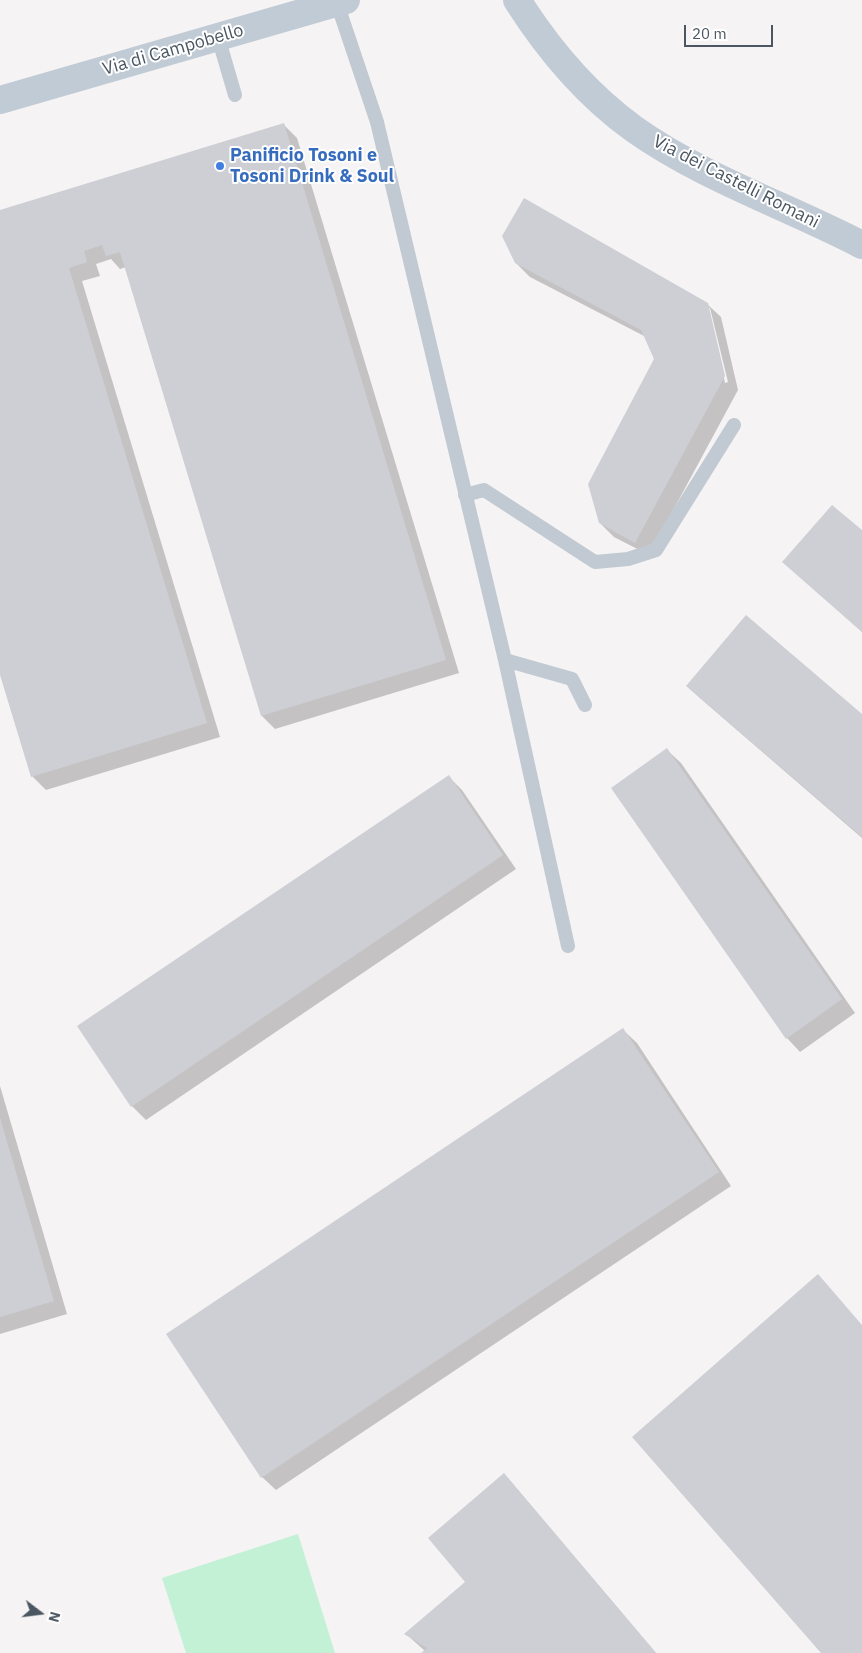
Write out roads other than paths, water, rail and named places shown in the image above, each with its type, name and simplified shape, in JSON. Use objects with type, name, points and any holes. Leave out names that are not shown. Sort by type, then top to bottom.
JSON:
[{"type":"main road","name":"Via dei Castelli Romani","points":[[517,0],[561,61],[592,93],[634,129],[715,175],[862,244]]},
{"type":"main road","name":"Via di Campobello","points":[[0,100],[341,1]]},
{"type":"lane","points":[[341,1],[377,122],[504,660],[568,946]]},
{"type":"lane","points":[[218,37],[235,95]]},
{"type":"lane","points":[[465,495],[484,490],[595,562],[628,559],[656,550],[734,425]]},
{"type":"lane","points":[[504,660],[572,679],[585,704]]},
{"type":"place","name":"Panificio Tosoni e Tosoni Drink & Soul","points":[[220,166]]}]
